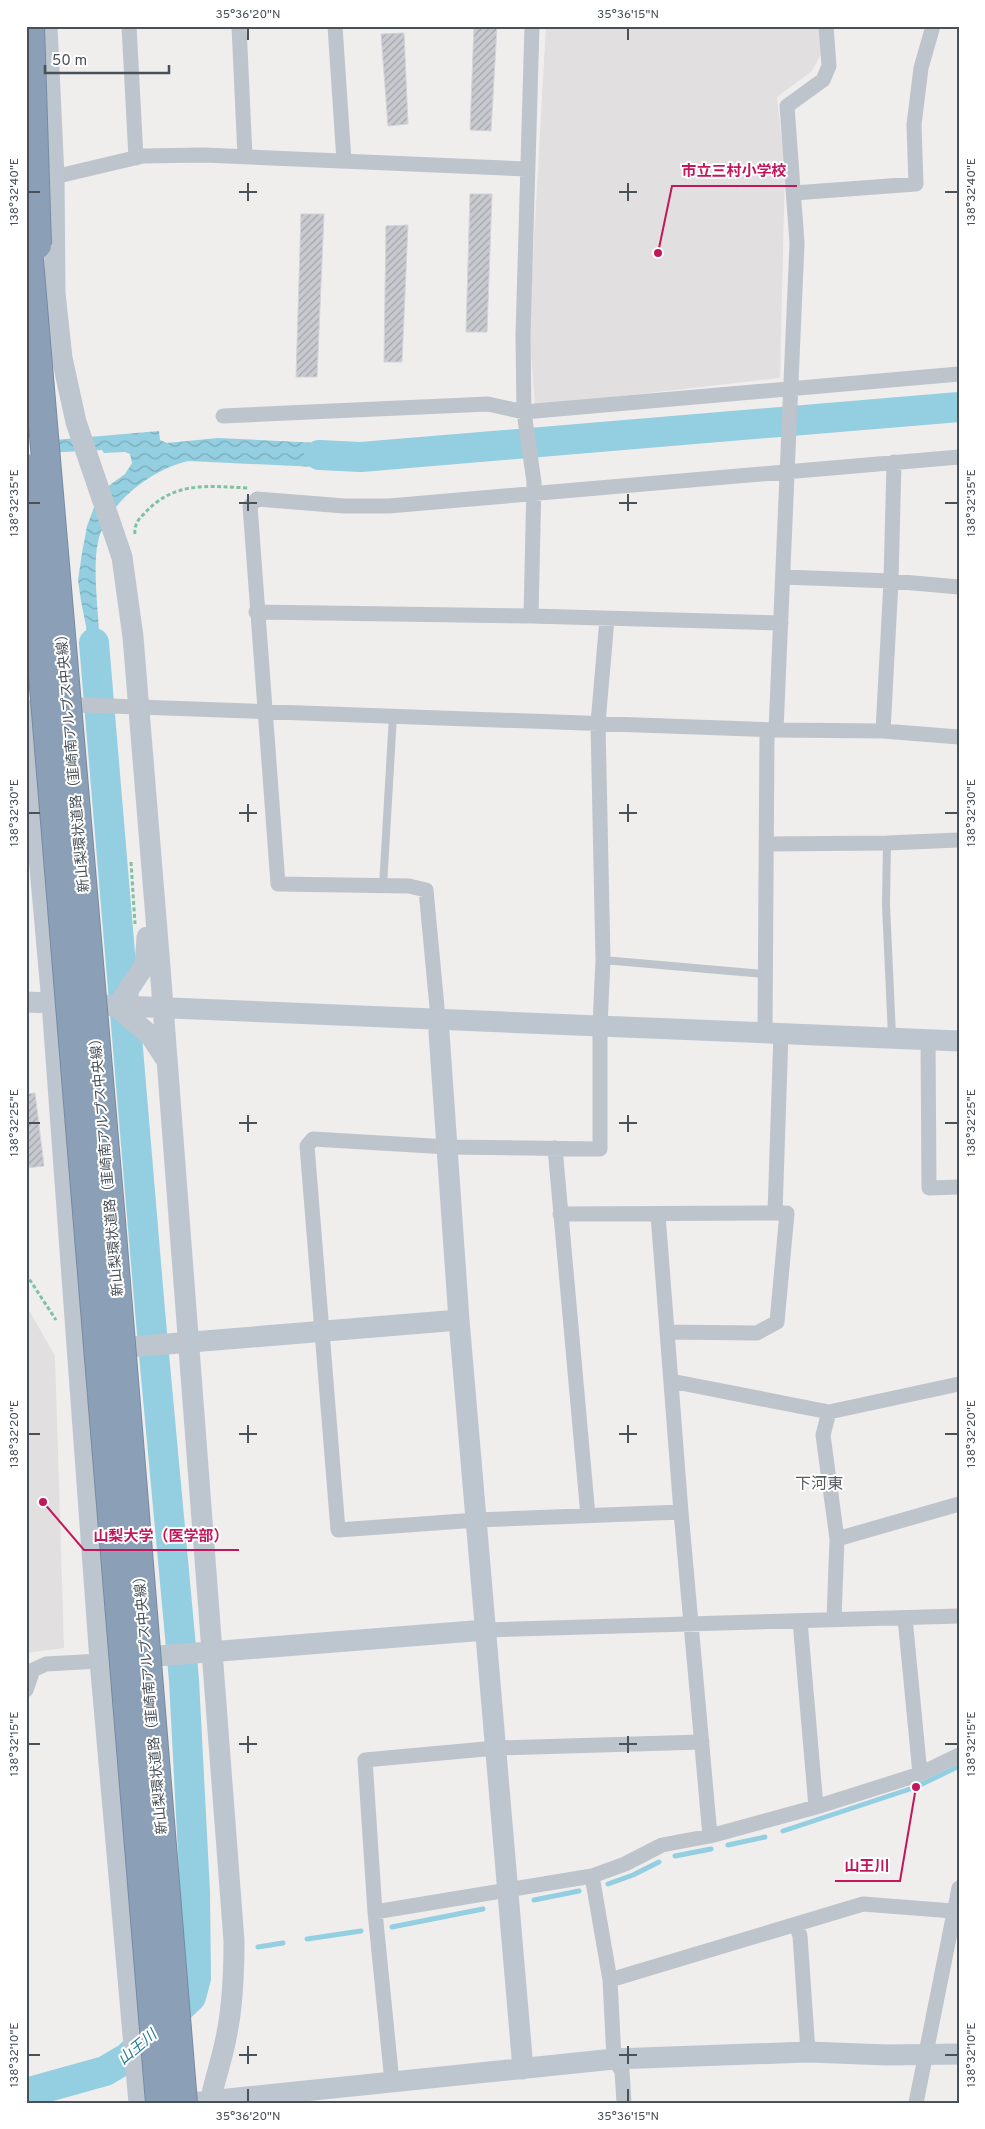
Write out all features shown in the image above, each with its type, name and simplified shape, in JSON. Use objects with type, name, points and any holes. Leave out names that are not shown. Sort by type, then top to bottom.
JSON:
[{"type":"highway","points":[[30,26],[41,324],[42,404]]},
{"type":"highway","name":"新山梨環状道路（韮崎南アルプス中央線）","points":[[26,225],[185,2103]]},
{"type":"highway","name":"新山梨環状道路（韮崎南アルプス中央線）","points":[[26,468],[160,2103]]},
{"type":"street","points":[[47,26],[54,178],[55,292],[58,326],[67,383],[76,422],[122,557],[133,637],[163,1009],[232,1908],[234,1974],[226,2038],[210,2102]]},
{"type":"street","points":[[129,26],[136,158]]},
{"type":"street","points":[[239,26],[244,157]]},
{"type":"street","points":[[335,26],[344,161]]},
{"type":"street","points":[[531,616],[534,495],[525,419],[523,335],[532,26]]},
{"type":"street","points":[[775,1213],[773,1033],[765,974],[766,844],[771,730],[781,623],[797,243],[787,106],[823,80],[829,66],[826,26]]},
{"type":"street","points":[[794,193],[916,184],[914,125],[921,68],[933,26]]},
{"type":"street","points":[[26,179],[54,178],[143,156],[204,155],[527,169]]},
{"type":"street","points":[[223,416],[488,404],[525,419],[791,387],[959,374]]},
{"type":"street","points":[[523,2068],[459,1320],[448,1147],[426,890],[409,886],[278,884],[248,507],[257,499],[344,506],[389,506],[959,457]]},
{"type":"street","points":[[883,731],[891,581],[894,462]]},
{"type":"street","points":[[783,577],[891,581],[959,587]]},
{"type":"street","points":[[256,612],[531,616],[781,623]]},
{"type":"street","points":[[608,619],[598,723],[603,960],[600,1025],[600,1149],[448,1147],[313,1139],[307,1146],[338,1530],[477,1520],[681,1512]]},
{"type":"street","points":[[139,2103],[100,1661],[48,950],[37,875],[26,710],[83,705],[771,730],[883,731],[959,737]]},
{"type":"street","points":[[766,844],[887,843],[959,840]]},
{"type":"street","points":[[58,1099],[67,1050],[120,1010],[145,964],[147,953],[146,880],[151,862]]},
{"type":"street","points":[[48,950],[73,984],[120,1010],[150,1035],[161,1049],[166,1062]]},
{"type":"street","points":[[26,1002],[120,1010],[163,1009],[438,1018],[959,1041]]},
{"type":"street","points":[[928,1039],[929,1188],[959,1187]]},
{"type":"street","points":[[556,1148],[560,1214],[588,1516]]},
{"type":"street","points":[[560,1214],[787,1213],[777,1322],[758,1333],[667,1332]]},
{"type":"street","points":[[658,1215],[681,1512],[710,1836]]},
{"type":"street","points":[[77,1352],[162,1343],[459,1320]]},
{"type":"street","points":[[671,1381],[829,1412],[959,1384]]},
{"type":"street","points":[[829,1412],[823,1435],[836,1539],[834,1620]]},
{"type":"street","points":[[836,1539],[959,1504]]},
{"type":"street","points":[[26,1690],[33,1670],[46,1664],[486,1630],[959,1616]]},
{"type":"street","points":[[905,1618],[920,1774]]},
{"type":"street","points":[[800,1621],[816,1807]]},
{"type":"street","points":[[392,2082],[376,1916],[366,1760],[496,1748],[702,1742]]},
{"type":"street","points":[[376,1916],[592,1876],[625,1864],[662,1845],[710,1836],[816,1807],[920,1774],[959,1755]]},
{"type":"street","points":[[592,1876],[610,1980],[614,2059],[622,2071],[624,2103]]},
{"type":"street","points":[[916,2103],[925,2054],[953,1936],[953,1911],[959,1888]]},
{"type":"street","points":[[610,1980],[863,1904],[872,1903],[953,1911]]},
{"type":"street","points":[[796,1925],[800,1936],[808,2052]]},
{"type":"street","points":[[185,2103],[310,2097],[392,2082],[614,2059],[808,2052],[888,2055],[959,2054]]},
{"type":"lane","points":[[383,886],[393,716]]},
{"type":"lane","points":[[887,843],[886,905],[892,1038]]},
{"type":"lane","points":[[603,960],[765,974]]},
{"type":"path","points":[[26,1274],[57,1320]]},
{"type":"shaded area","points":[[546,26],[819,26],[821,54],[812,71],[777,97],[785,169],[780,378],[535,406],[529,328]]},
{"type":"shaded area","points":[[26,1305],[55,1356],[64,1648],[26,1653]]},
{"type":"water","points":[[159,431],[160,440],[167,443],[218,438],[360,445],[359,469],[189,461],[161,471],[133,490],[111,514],[98,542],[96,579],[101,684],[94,684],[90,646],[78,580],[82,553],[87,526],[95,505],[107,487],[125,474],[132,463],[130,454],[125,452],[104,453],[102,450],[44,453],[43,441]]},
{"type":"building","points":[[474,26],[497,26],[491,131],[470,130]]},
{"type":"building","points":[[404,33],[408,124],[388,126],[381,34]]},
{"type":"building","points":[[470,194],[492,194],[487,332],[466,332]]},
{"type":"building","points":[[301,214],[324,214],[317,377],[296,377]]},
{"type":"building","points":[[408,225],[402,362],[384,362],[386,226]]},
{"type":"building","points":[[35,1093],[44,1166],[26,1168],[26,1094]]},
{"type":"waterway","points":[[319,455],[361,457],[959,407]]},
{"type":"waterway","points":[[26,2093],[105,2071],[127,2058],[191,1997],[196,1978],[195,1892],[184,1680],[150,1311],[94,643]]},
{"type":"waterway","name":"山王川","points":[[783,1831],[916,1787],[959,1766]]},
{"type":"waterway","name":"山王川","points":[[728,1845],[765,1837]]},
{"type":"waterway","name":"山王川","points":[[675,1856],[711,1849]]},
{"type":"waterway","name":"山王川","points":[[608,1884],[633,1875],[659,1862]]},
{"type":"waterway","name":"山王川","points":[[534,1900],[579,1891]]},
{"type":"waterway","name":"山王川","points":[[392,1927],[483,1909]]},
{"type":"waterway","name":"山王川","points":[[307,1939],[361,1931]]},
{"type":"waterway","name":"山王川","points":[[258,1947],[283,1943]]},
{"type":"place","name":"市立三村小学校","points":[[658,253]]},
{"type":"place","name":"山梨大学（医学部）","points":[[43,1502]]},
{"type":"place","name":"山王川","points":[[916,1787]]},
{"type":"district","name":"下河東","points":[[819,1483]]}]
